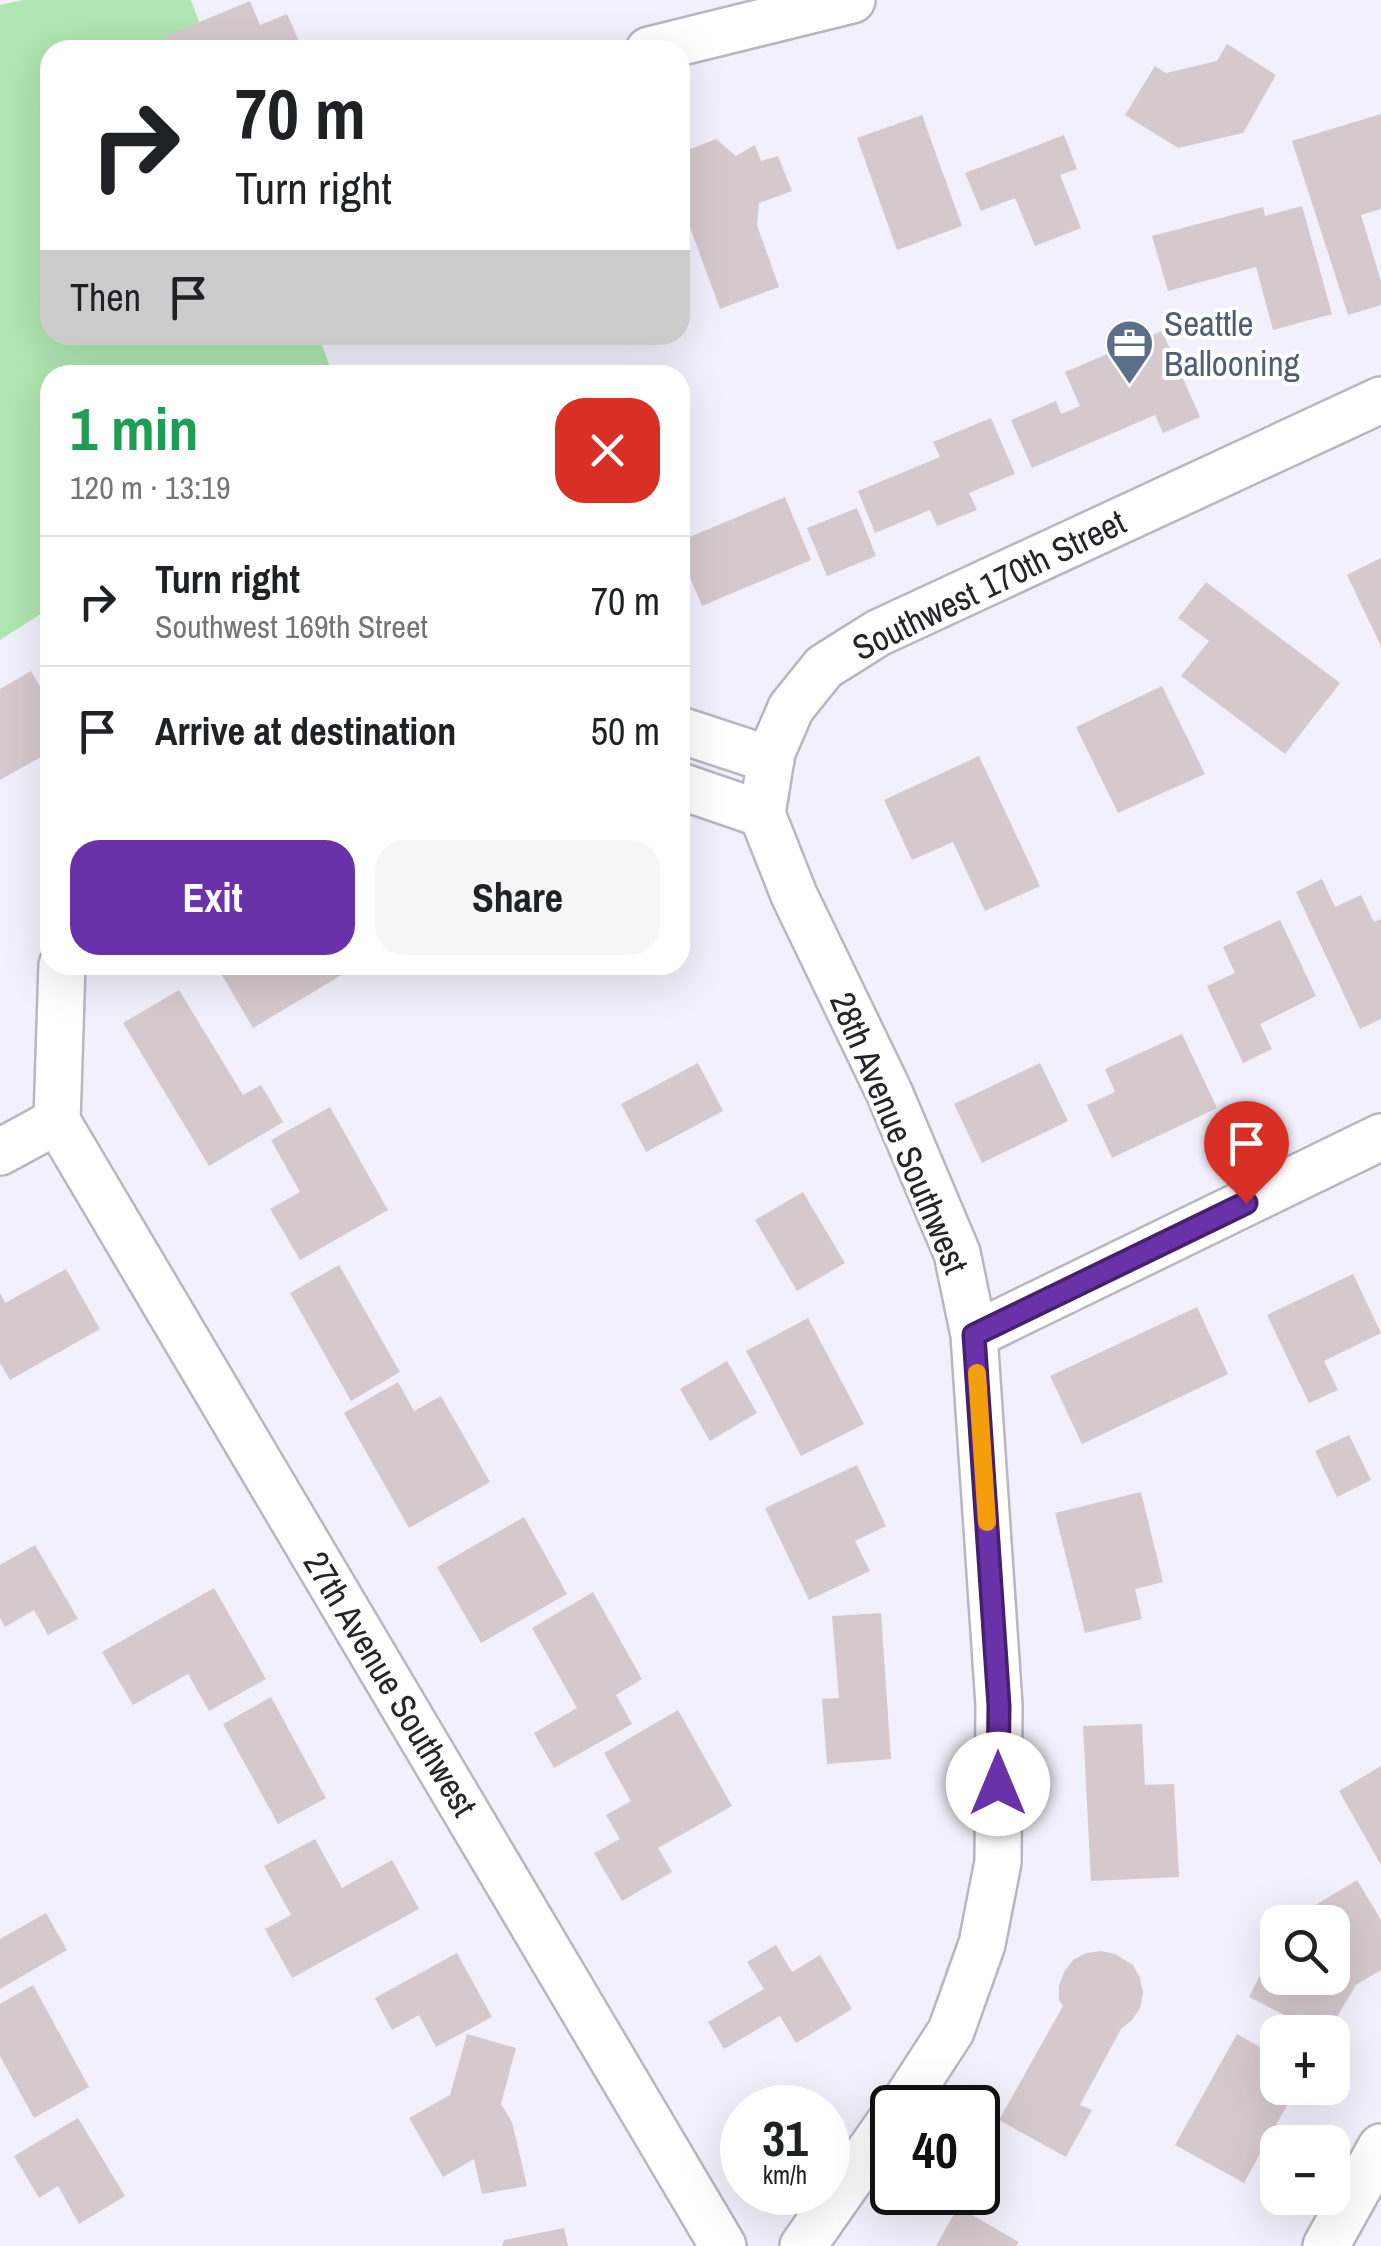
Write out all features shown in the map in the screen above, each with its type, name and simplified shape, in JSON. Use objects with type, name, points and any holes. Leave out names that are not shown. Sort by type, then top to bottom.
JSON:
[{"type":"street","points":[[689,40],[852,0]]},
{"type":"street","name":"Southwest 170th Street","points":[[762,814],[771,760],[791,708],[824,667],[878,632],[1381,400]]},
{"type":"street","points":[[690,733],[771,760]]},
{"type":"street","points":[[690,789],[762,814]]},
{"type":"street","name":"28th Avenue Southwest","points":[[762,814],[794,895],[889,1092],[956,1253],[974,1335],[999,1706],[998,1862],[982,1944],[951,2031],[916,2085]]},
{"type":"street","points":[[0,1152],[57,1121],[62,975]]},
{"type":"street","name":"27th Avenue Southwest","points":[[57,1121],[723,2246]]},
{"type":"street","points":[[974,1335],[1381,1137]]},
{"type":"street","points":[[1326,2246],[1381,2147]]},
{"type":"street","points":[[803,2246],[870,2150]]},
{"type":"green space","points":[[23,0],[191,0],[206,40],[40,40],[40,345],[322,345],[329,365],[40,365],[40,614],[0,640],[0,5]]},
{"type":"building","points":[[250,1],[260,25],[287,14],[299,40],[168,40],[166,36]]},
{"type":"building","points":[[1227,44],[1276,75],[1243,133],[1178,148],[1125,115],[1155,66],[1166,73],[1217,61]]},
{"type":"building","points":[[1381,114],[1381,209],[1361,215],[1381,281],[1381,305],[1348,315],[1292,141]]},
{"type":"building","points":[[922,115],[962,226],[897,250],[857,138]]},
{"type":"building","points":[[1064,135],[1077,169],[1060,175],[1081,228],[1035,246],[1015,198],[981,211],[965,173]]},
{"type":"building","points":[[716,139],[736,156],[755,145],[761,161],[778,156],[792,191],[759,203],[757,225],[779,287],[720,309],[690,227],[690,149]]},
{"type":"building","points":[[1302,206],[1332,314],[1273,330],[1256,267],[1168,291],[1152,236],[1263,207],[1265,216]]},
{"type":"building","name":"Seattle Ballooning","points":[[1162,331],[1200,417],[1163,433],[1155,415],[1032,468],[1011,420],[1056,401],[1061,414],[1080,406],[1065,372]]},
{"type":"building","points":[[991,418],[1015,474],[969,493],[977,510],[937,526],[930,510],[875,533],[858,491],[940,457],[933,442]]},
{"type":"building","points":[[785,497],[811,560],[702,606],[690,578],[690,537]]},
{"type":"building","points":[[857,508],[876,556],[827,576],[807,528]]},
{"type":"building","points":[[1381,558],[1381,646],[1347,575]]},
{"type":"building","points":[[1206,582],[1340,683],[1285,754],[1181,676],[1209,641],[1178,618]]},
{"type":"building","points":[[31,671],[40,687],[40,758],[0,780],[0,689]]},
{"type":"building","points":[[1162,686],[1205,774],[1118,813],[1076,727]]},
{"type":"building","points":[[979,756],[1040,886],[985,911],[953,842],[912,860],[884,800]]},
{"type":"building","points":[[1322,879],[1335,907],[1361,895],[1374,922],[1381,919],[1381,1019],[1360,1029],[1296,892]]},
{"type":"building","points":[[1280,920],[1316,996],[1260,1024],[1272,1049],[1243,1063],[1207,986],[1235,973],[1223,947]]},
{"type":"building","points":[[222,975],[342,975],[253,1028]]},
{"type":"building","points":[[179,990],[243,1095],[261,1085],[283,1122],[209,1166],[123,1023]]},
{"type":"building","points":[[1182,1034],[1217,1108],[1112,1158],[1087,1105],[1115,1092],[1105,1069]]},
{"type":"building","points":[[698,1063],[723,1111],[646,1152],[621,1104]]},
{"type":"building","points":[[1040,1063],[1068,1121],[982,1163],[954,1104]]},
{"type":"building","points":[[330,1107],[388,1210],[300,1260],[270,1209],[300,1192],[271,1140]]},
{"type":"building","points":[[803,1192],[845,1263],[797,1291],[755,1220]]},
{"type":"building","points":[[339,1265],[400,1372],[351,1401],[290,1293]]},
{"type":"building","points":[[66,1269],[100,1329],[10,1380],[0,1363],[0,1293],[5,1303]]},
{"type":"building","points":[[1353,1274],[1381,1333],[1324,1361],[1338,1390],[1309,1403],[1267,1315]]},
{"type":"building","points":[[1197,1307],[1228,1374],[1082,1444],[1050,1376]]},
{"type":"building","points":[[808,1318],[864,1424],[801,1456],[746,1351]]},
{"type":"building","points":[[727,1361],[757,1413],[710,1441],[680,1389]]},
{"type":"building","points":[[398,1382],[414,1411],[441,1396],[490,1482],[409,1528],[344,1413]]},
{"type":"building","points":[[1349,1435],[1371,1480],[1337,1497],[1315,1451]]},
{"type":"building","points":[[857,1465],[886,1526],[855,1541],[870,1571],[809,1600],[765,1508]]},
{"type":"building","points":[[1141,1492],[1163,1582],[1135,1589],[1142,1619],[1085,1633],[1055,1513]]},
{"type":"building","points":[[524,1517],[567,1594],[481,1643],[437,1567]]},
{"type":"building","points":[[35,1545],[78,1619],[48,1635],[34,1610],[5,1627],[0,1618],[0,1565]]},
{"type":"building","points":[[214,1588],[266,1679],[209,1711],[188,1674],[133,1705],[102,1652]]},
{"type":"building","points":[[593,1592],[642,1679],[616,1695],[632,1724],[554,1768],[534,1733],[577,1708],[532,1628]]},
{"type":"building","points":[[881,1613],[891,1759],[827,1764],[822,1699],[839,1698],[832,1616]]},
{"type":"building","points":[[271,1697],[326,1798],[278,1824],[223,1724]]},
{"type":"building","points":[[678,1710],[732,1806],[658,1848],[672,1872],[622,1901],[594,1853],[620,1839],[606,1815],[631,1801],[604,1753]]},
{"type":"building","points":[[1142,1724],[1145,1785],[1174,1784],[1179,1877],[1091,1881],[1083,1726]]},
{"type":"building","points":[[1381,1766],[1381,1865],[1339,1791]]},
{"type":"building","points":[[315,1839],[342,1888],[392,1860],[419,1909],[292,1978],[265,1929],[291,1915],[264,1866]]},
{"type":"building","points":[[1357,1880],[1381,1920],[1381,1970],[1356,1985],[1338,2015],[1284,2015],[1249,1997],[1260,1975],[1260,1995],[1350,1995],[1350,1905],[1315,1905]]},
{"type":"building","points":[[46,1913],[67,1950],[0,1989],[0,1939]]},
{"type":"building","points":[[776,1945],[792,1972],[820,1955],[852,2009],[796,2043],[780,2016],[724,2049],[708,2022],[764,1989],[747,1962]]},
{"type":"building","points":[[457,1953],[492,2017],[436,2047],[419,2015],[392,2030],[375,1998]]},
{"type":"building","points":[[1086,1953],[1115,1954],[1133,1965],[1143,1993],[1140,2008],[1121,2029],[1080,2105],[1092,2110],[1066,2157],[1000,2118],[1063,2006],[1059,1986],[1064,1972],[1073,1960]]},
{"type":"building","points":[[33,1985],[89,2087],[34,2118],[0,2056],[0,2004]]},
{"type":"building","points":[[467,2034],[516,2048],[501,2104],[512,2122],[527,2186],[482,2194],[474,2159],[443,2177],[409,2118],[450,2095]]},
{"type":"building","points":[[1237,2034],[1260,2047],[1260,2105],[1287,2105],[1276,2125],[1260,2125],[1260,2154],[1244,2183],[1175,2145]]},
{"type":"building","points":[[78,2118],[125,2196],[79,2224],[58,2186],[39,2198],[14,2156]]},
{"type":"building","points":[[953,2215],[972,2215],[1019,2242],[1016,2246],[936,2246]]},
{"type":"building","points":[[564,2228],[568,2246],[502,2246],[504,2240]]},
{"type":"slow traffic","points":[[977,1373],[987,1522]]},
{"type":"place","name":"Seattle Ballooning","points":[[1129,386]]},
{"type":"route","points":[[998,1784],[999,1706],[974,1335],[1246,1203]]}]
